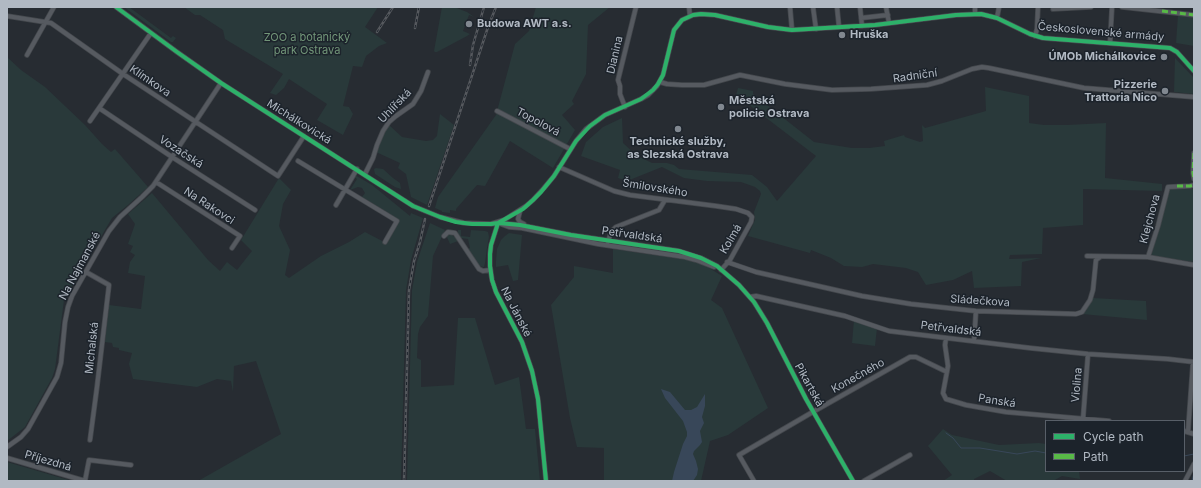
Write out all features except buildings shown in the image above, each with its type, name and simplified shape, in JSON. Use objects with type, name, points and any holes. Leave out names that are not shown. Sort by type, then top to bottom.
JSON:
[{"type":"street","points":[[27,55],[54,7]]},
{"type":"street","name":"Michálkovická","points":[[116,7],[221,82],[413,206],[440,217],[464,223],[498,223]]},
{"type":"street","name":"Dianina","points":[[624,107],[618,80],[636,7]]},
{"type":"street","points":[[498,223],[520,211],[541,192],[581,134],[606,115],[644,97],[653,90],[660,82],[674,30],[681,21],[690,16],[689,7]]},
{"type":"street","points":[[790,7],[792,30]]},
{"type":"street","points":[[813,7],[816,29]]},
{"type":"street","points":[[837,7],[839,27]]},
{"type":"street","points":[[860,7],[862,26]]},
{"type":"street","points":[[886,7],[889,23]]},
{"type":"street","points":[[975,7],[975,14]]},
{"type":"street","points":[[997,18],[999,7]]},
{"type":"street","points":[[1035,36],[1038,7]]},
{"type":"street","points":[[1053,9],[1091,7]]},
{"type":"street","points":[[1110,43],[1112,7]]},
{"type":"street","points":[[1122,7],[1194,15]]},
{"type":"street","name":"Československé armády","points":[[690,16],[701,14],[715,15],[774,28],[792,30],[862,26],[956,14],[987,15],[997,18],[1035,36],[1050,39],[1170,48],[1178,52],[1194,71]]},
{"type":"street","points":[[861,18],[888,15]]},
{"type":"street","name":"Klímkova","points":[[7,16],[51,23],[123,74],[278,176],[304,136]]},
{"type":"street","points":[[90,121],[151,33]]},
{"type":"street","name":"Radniční","points":[[660,82],[667,84],[696,86],[709,84],[740,75],[785,84],[832,90],[889,88],[936,83],[963,72],[982,67],[1084,88],[1194,97]]},
{"type":"street","name":"Uhlířská","points":[[365,174],[373,158],[383,131],[389,122],[413,104],[421,91],[428,72]]},
{"type":"street","points":[[156,182],[221,82]]},
{"type":"street","name":"Vozačská","points":[[99,108],[255,210]]},
{"type":"street","name":"Topolová","points":[[497,111],[570,149]]},
{"type":"street","points":[[1194,153],[1194,179]]},
{"type":"street","points":[[298,161],[397,221],[385,242]]},
{"type":"street","name":"Šmilovského","points":[[559,167],[614,191],[641,197],[730,208],[746,212],[751,215]]},
{"type":"street","points":[[336,205],[357,169]]},
{"type":"street","name":"Na Najmanské","points":[[7,447],[21,437],[28,429],[57,376],[61,363],[64,322],[72,296],[109,231],[120,217],[156,182]]},
{"type":"street","name":"Na Rakovci","points":[[156,182],[240,236],[232,248]]},
{"type":"street","name":"Klejchova","points":[[1148,257],[1168,187],[1194,185]]},
{"type":"street","points":[[608,243],[611,232],[616,227],[659,210],[665,200]]},
{"type":"street","points":[[520,211],[518,217],[519,221],[532,227]]},
{"type":"street","name":"Kolmá","points":[[721,270],[751,222],[751,215]]},
{"type":"street","name":"Petřvaldská","points":[[498,223],[509,227],[608,243],[687,253],[706,260],[721,270],[750,297],[756,296],[845,316],[889,331],[1088,354],[1193,362]]},
{"type":"street","name":"Petřvaldská","points":[[498,223],[532,227],[608,243]]},
{"type":"street","name":"Na Jánské","points":[[498,223],[490,249],[490,270],[494,288],[526,351],[532,371],[538,399],[546,481]]},
{"type":"street","points":[[444,236],[448,232],[455,233],[479,269],[482,271],[490,270]]},
{"type":"street","points":[[1087,256],[1148,257],[1194,265]]},
{"type":"street","name":"Sládečkova","points":[[727,262],[756,272],[862,296],[911,304],[976,311],[1076,314],[1082,312],[1090,300],[1093,290],[1096,260],[1100,257]]},
{"type":"street","name":"Michalská","points":[[86,272],[109,285],[90,440]]},
{"type":"street","name":"Pikartská","points":[[750,297],[765,321],[792,374],[853,481]]},
{"type":"street","points":[[974,341],[976,311]]},
{"type":"street","name":"Panská","points":[[946,338],[945,345],[948,366],[943,393],[947,400],[997,411],[1036,416],[1096,420]]},
{"type":"street","name":"Violina","points":[[1083,419],[1088,354]]},
{"type":"street","name":"Konečného","points":[[754,481],[739,455],[813,411],[910,357],[916,358],[947,372]]},
{"type":"street","points":[[1193,362],[1186,432],[1194,434]]},
{"type":"street","points":[[864,481],[910,455]]},
{"type":"street","name":"Příjezdná","points":[[7,458],[85,481]]},
{"type":"street","points":[[85,481],[89,460],[131,465]]},
{"type":"street","points":[[1185,481],[1194,464]]},
{"type":"green space","points":[[124,7],[129,7],[171,38],[173,36],[176,38],[173,42],[171,42]]},
{"type":"green space","name":"ZOO a botanický park Ostrava","points":[[184,7],[378,7],[365,27],[387,43],[379,46],[366,56],[362,67],[353,66],[343,106],[349,107],[353,114],[343,135],[317,120],[327,104],[289,79],[284,88],[276,95],[270,93],[283,74],[225,39],[223,30],[200,15],[195,15]]},
{"type":"green space","points":[[442,7],[454,7],[467,12],[474,17],[469,15],[463,31],[470,34],[435,52],[434,51]]},
{"type":"green space","points":[[536,7],[610,7],[588,25],[586,74],[572,101],[574,104],[562,115],[575,130],[553,168],[510,141],[485,186],[477,185],[456,209],[456,211],[450,210],[450,213],[442,212],[435,208],[438,197],[496,115],[515,44],[529,31]]},
{"type":"green space","points":[[1178,15],[1194,17],[1194,46],[1176,43]]},
{"type":"green space","points":[[7,57],[21,70],[45,87],[111,152],[115,149],[148,187],[112,218],[64,300],[55,369],[52,378],[25,427],[7,441]]},
{"type":"green space","points":[[1175,58],[1194,78],[1194,94],[1174,92]]},
{"type":"green space","points":[[985,87],[1029,96],[1029,123],[1044,125],[1067,125],[1106,123],[1105,178],[1162,184],[1162,191],[1083,189],[1083,225],[1043,228],[1042,254],[1010,255],[1009,259],[1041,258],[1022,262],[1021,286],[974,288],[972,271],[953,280],[926,285],[918,272],[906,268],[873,264],[862,267],[844,266],[831,258],[811,250],[810,253],[748,236],[755,220],[754,212],[761,194],[755,187],[741,182],[707,181],[684,178],[662,167],[627,181],[618,178],[620,170],[581,156],[586,142],[603,127],[622,118],[623,143],[636,155],[652,163],[667,163],[674,165],[679,169],[752,175],[767,187],[777,201],[816,156],[748,104],[741,101],[736,95],[738,88],[753,91],[753,94],[814,142],[852,148],[869,148],[885,146],[884,141],[904,135],[905,137],[920,142],[923,141],[922,125],[925,128],[986,111]]},
{"type":"green space","points":[[440,114],[454,125],[427,205],[411,197],[406,174],[398,168],[400,163],[376,152],[381,138],[389,125],[402,137],[426,141],[433,140],[437,136]]},
{"type":"green space","points":[[374,169],[383,169],[400,183],[401,189],[395,187],[375,174]]},
{"type":"green space","points":[[355,175],[372,185],[410,216],[411,213],[423,218],[411,260],[406,290],[401,481],[198,481],[281,434],[256,361],[234,366],[233,392],[231,381],[217,379],[197,387],[133,379],[129,364],[132,353],[119,350],[119,348],[113,347],[112,343],[105,342],[109,305],[141,309],[145,276],[128,273],[130,262],[135,255],[130,252],[133,246],[128,244],[135,224],[128,214],[152,193],[208,260],[220,271],[227,262],[237,270],[252,251],[241,240],[279,178],[291,190],[283,204],[279,226],[290,250],[285,275],[289,278],[321,256],[365,232],[386,243],[399,220],[362,197],[365,193],[362,188],[358,187],[350,190],[357,179],[354,177]]},
{"type":"green space","points":[[1170,188],[1194,189],[1194,262],[1151,256]]},
{"type":"green space","points":[[430,223],[445,230],[433,256],[428,316],[420,327],[418,334],[417,358],[421,360],[421,387],[454,385],[458,318],[475,318],[495,385],[519,377],[526,429],[535,429],[540,481],[407,481],[412,290],[417,262]]},
{"type":"green space","points":[[458,230],[461,230],[461,236],[470,237],[471,230],[488,232],[489,237],[484,267],[478,266],[468,249],[470,248],[468,239],[461,238],[458,234]]},
{"type":"green space","points":[[509,233],[522,235],[518,280],[513,281],[508,265],[496,267],[497,249],[501,240]]},
{"type":"green space","points":[[450,234],[458,241],[450,244],[446,235]]},
{"type":"green space","points":[[613,249],[689,260],[706,266],[722,276],[711,300],[722,308],[768,408],[728,435],[710,441],[701,481],[593,481],[604,480],[604,448],[577,447],[570,418],[551,305],[574,277],[574,266],[613,273]]},
{"type":"green space","points":[[1093,298],[1146,301],[1147,320],[1082,314],[1086,311]]},
{"type":"green space","points":[[854,320],[877,328],[875,346],[852,343]]},
{"type":"green space","points":[[943,429],[952,435],[999,445],[1045,444],[1045,472],[1079,472],[1080,479],[1062,476],[1053,481],[1007,481],[990,471],[974,479],[974,481],[943,481],[952,475],[928,446]]},
{"type":"green space","points":[[7,462],[72,481],[7,481]]},
{"type":"water","points":[[661,389],[670,392],[685,410],[691,410],[697,407],[705,394],[705,406],[702,417],[704,423],[700,431],[702,442],[693,454],[698,469],[697,475],[693,481],[672,481],[687,432],[683,421],[665,398]]},
{"type":"waterway","points":[[946,433],[953,438],[961,448],[980,448],[1017,454],[1035,451],[1045,453]]},
{"type":"waterway","points":[[1185,456],[1194,454]]},
{"type":"waterway","points":[[1192,481],[1194,473]]},
{"type":"railway","points":[[377,32],[393,7]]},
{"type":"railway","points":[[415,28],[419,7]]},
{"type":"railway","points":[[470,65],[473,45],[484,7]]},
{"type":"railway","points":[[429,206],[488,27],[496,7]]},
{"type":"railway","points":[[404,481],[409,290],[414,261],[425,219]]},
{"type":"marked path","points":[[1162,11],[1194,15]]},
{"type":"marked path","points":[[1194,153],[1194,179]]},
{"type":"marked path","points":[[1177,186],[1194,185]]},
{"type":"cycle path","points":[[116,7],[221,83],[413,206],[456,222],[472,224],[498,223],[523,209],[541,192],[554,176],[576,141],[590,126],[605,115],[641,99],[653,90],[663,75],[674,30],[682,20],[693,15],[715,15],[768,27],[792,30],[875,25],[956,15],[981,14],[997,18],[1030,34],[1043,38],[1170,48],[1177,52],[1194,71]]},
{"type":"cycle path","points":[[498,223],[491,245],[490,254],[492,280],[496,292],[522,342],[532,371],[538,399],[546,481]]},
{"type":"cycle path","points":[[499,223],[520,225],[571,235],[679,251],[701,258],[717,266],[739,285],[754,302],[767,323],[806,399],[853,481]]},
{"type":"place","name":"Budowa AWT a.s.","points":[[469,24]]},
{"type":"place","name":"Hruška","points":[[842,35]]},
{"type":"place","name":"ÚMOb Michálkovice","points":[[1164,57]]},
{"type":"place","name":"Pizzerie Trattoria Nico","points":[[1165,91]]},
{"type":"place","name":"Městská policie Ostrava","points":[[721,107]]},
{"type":"place","name":"Technické služby, as Slezská Ostrava","points":[[678,129]]}]
